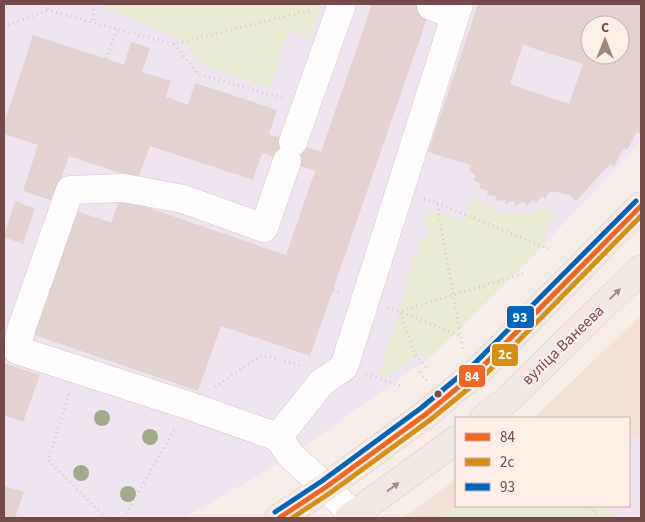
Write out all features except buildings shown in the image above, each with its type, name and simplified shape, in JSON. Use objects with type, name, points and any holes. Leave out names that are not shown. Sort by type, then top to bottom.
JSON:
[{"type":"main road","points":[[279,518],[326,487],[426,414],[479,370],[641,206]]},
{"type":"main road","name":"вуліца Ванеева","points":[[485,417],[505,402],[641,269]]},
{"type":"main road","points":[[351,517],[455,441]]},
{"type":"lane","points":[[331,6],[307,105],[264,228],[183,199],[124,188],[70,190],[21,330],[17,350],[187,405],[278,437],[291,456],[326,487],[351,517]]},
{"type":"lane","points":[[278,437],[322,382],[344,367],[399,191],[448,8]]},
{"type":"path","points":[[45,4],[48,10]]},
{"type":"path","points":[[93,4],[94,23]]},
{"type":"path","points":[[4,28],[48,10],[174,44],[331,6]]},
{"type":"path","points":[[106,59],[117,30]]},
{"type":"path","points":[[174,44],[198,74],[307,105]]},
{"type":"path","points":[[399,191],[437,203],[549,249]]},
{"type":"path","points":[[437,203],[462,336],[463,352]]},
{"type":"path","points":[[400,310],[525,273]]},
{"type":"path","points":[[333,290],[400,310],[462,336]]},
{"type":"path","points":[[400,310],[415,354],[426,367]]},
{"type":"path","points":[[124,518],[187,405],[262,355],[308,368]]},
{"type":"path","points":[[77,369],[48,460],[106,518]]},
{"type":"path","points":[[377,378],[402,386]]},
{"type":"path","points":[[591,507],[600,518]]},
{"type":"shaded area","points":[[4,4],[641,4],[641,141],[543,246],[433,355],[291,456],[182,518],[4,518]]},
{"type":"shaded area","points":[[641,315],[641,518],[403,518],[455,480],[455,507],[630,507],[630,417],[535,417]]},
{"type":"shaded area","points":[[641,434],[641,518],[542,518],[555,507],[630,507],[630,443]]},
{"type":"green space","points":[[100,4],[321,4],[309,37],[289,31],[270,88],[203,65],[177,37],[99,6]]},
{"type":"green space","points":[[473,196],[490,208],[506,214],[522,214],[543,208],[556,213],[548,224],[543,246],[433,355],[415,355],[389,377],[379,374],[408,284],[404,273],[415,269],[410,258],[422,252],[417,240],[430,234],[423,217],[432,211],[464,221]]},
{"type":"green space","points":[[456,507],[606,507],[616,518],[440,518]]},
{"type":"transit line","name":"93","points":[[275,512],[322,481],[421,408],[474,364],[636,201]]},
{"type":"transit line","name":"84","points":[[279,518],[326,487],[426,414],[479,370],[641,206]]},
{"type":"transit line","name":"2с","points":[[292,518],[330,493],[430,420],[484,376],[641,216]]}]
